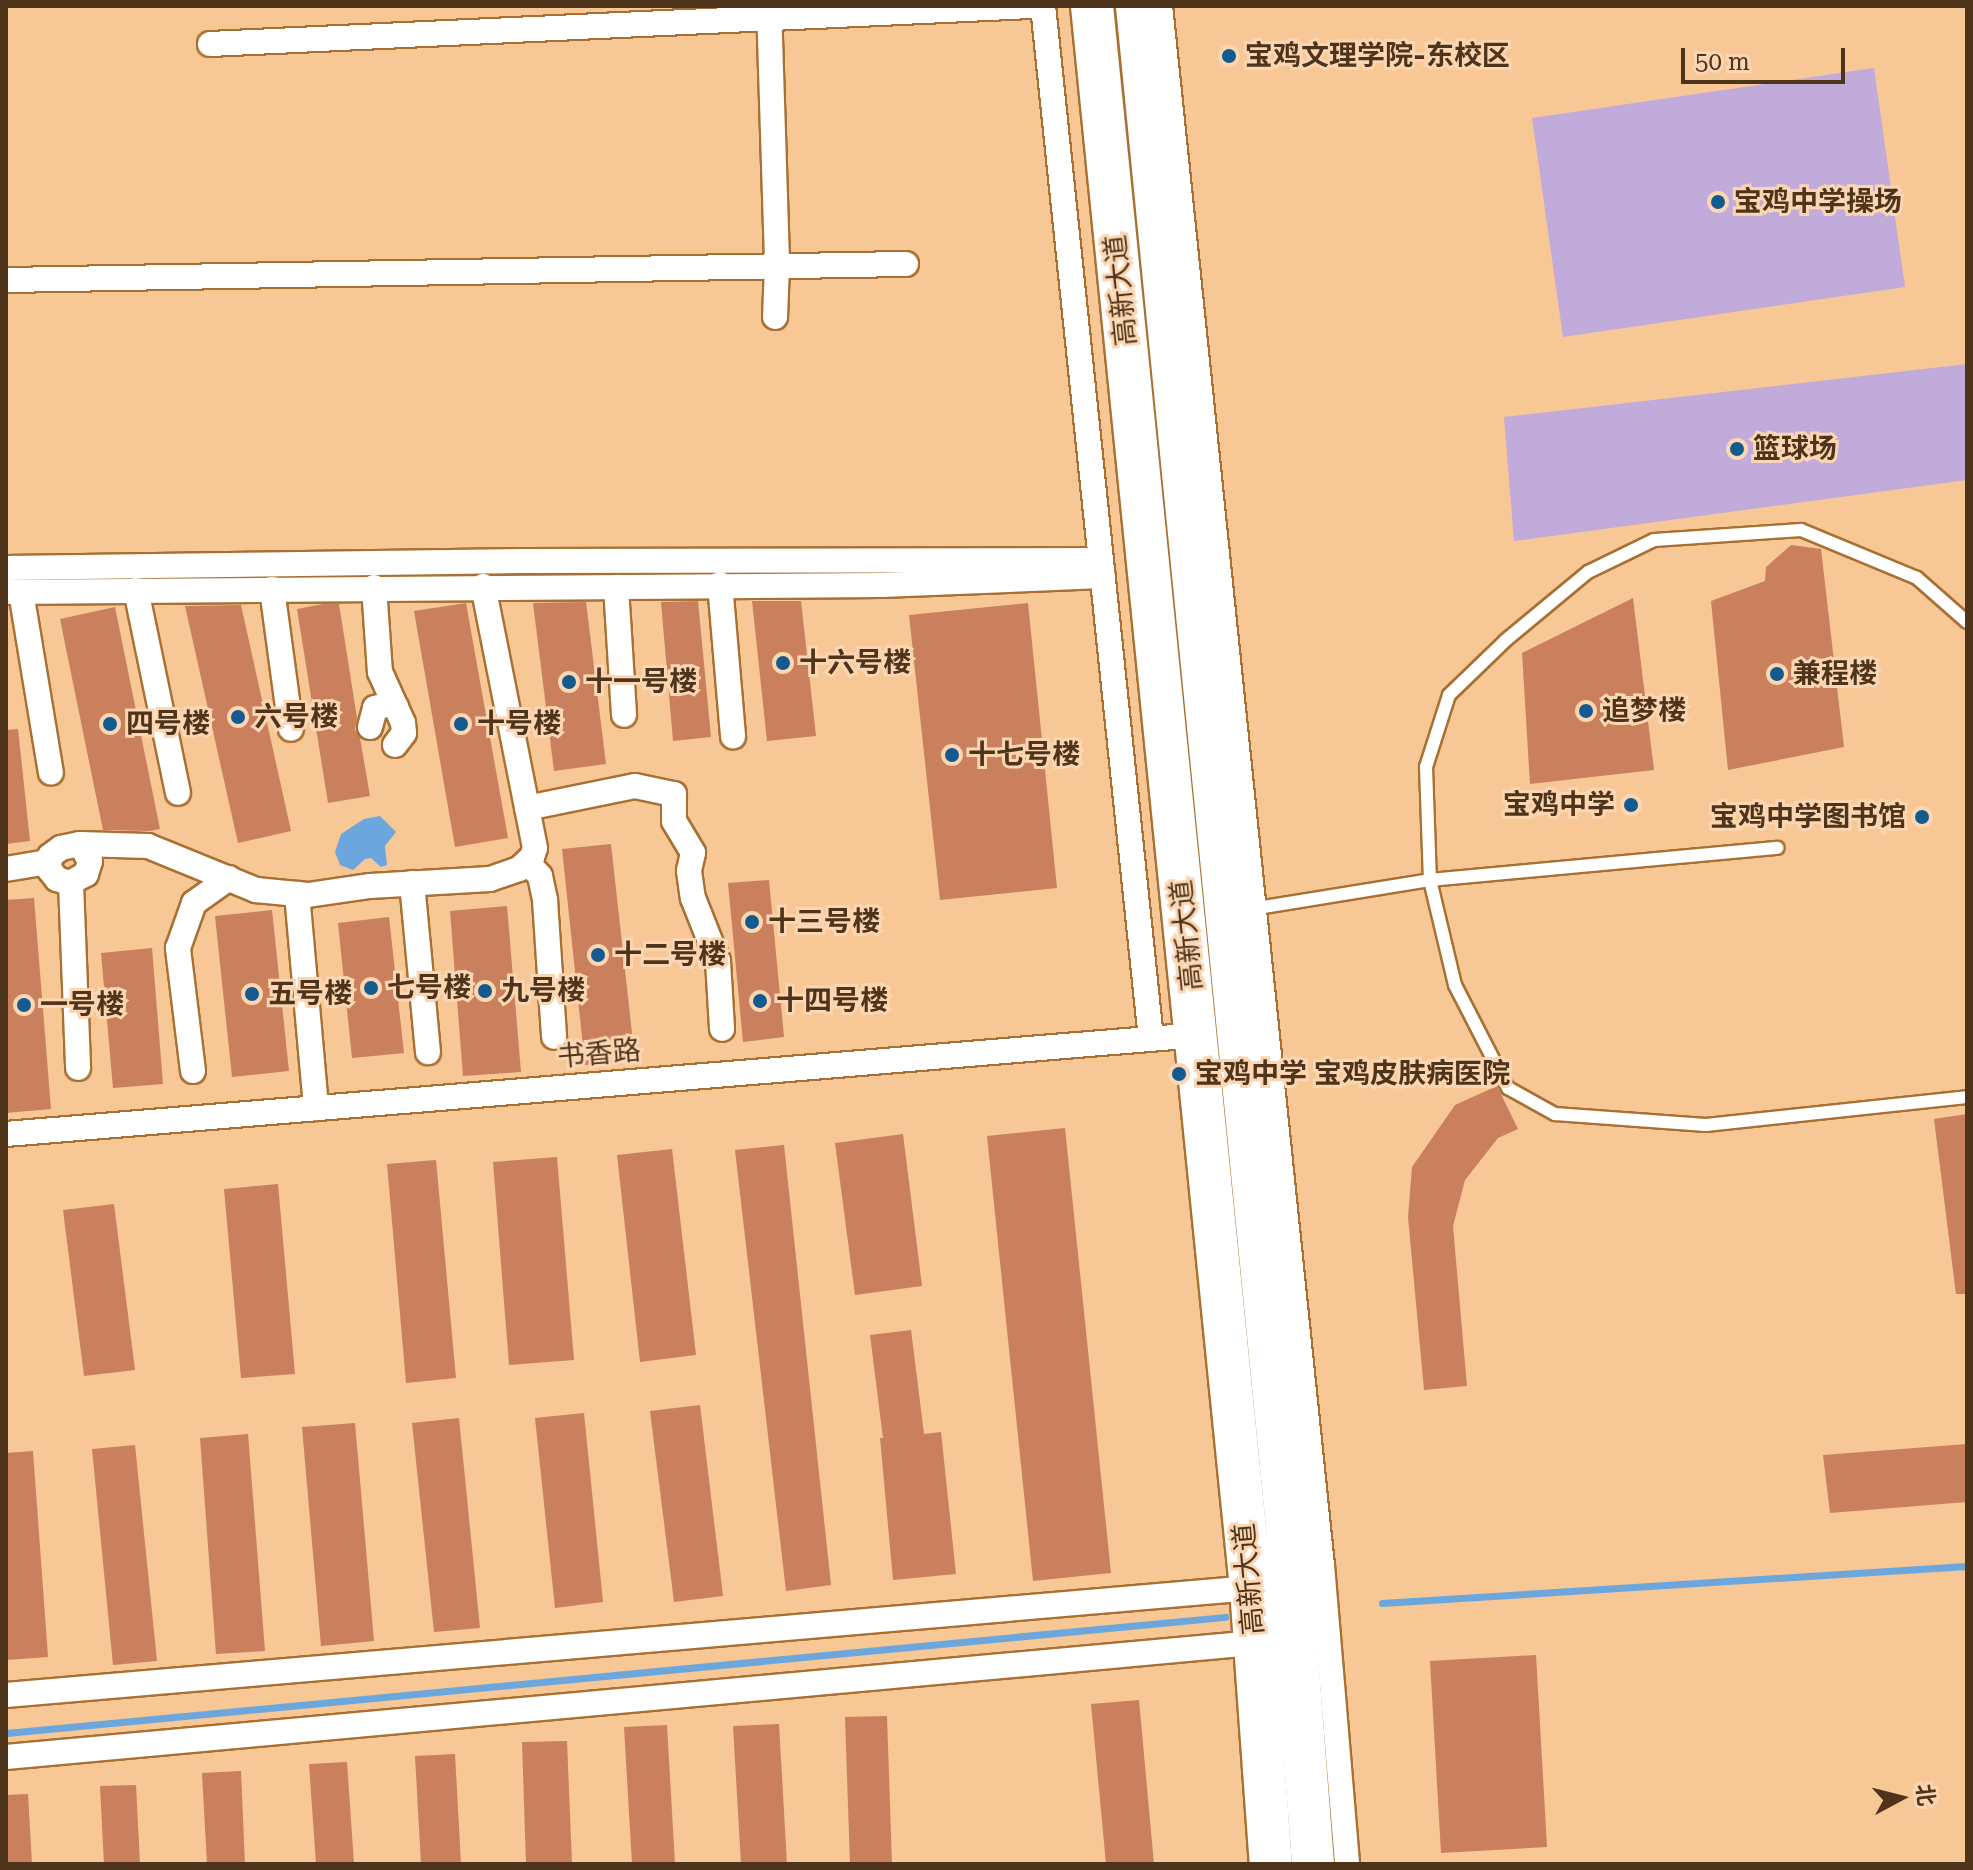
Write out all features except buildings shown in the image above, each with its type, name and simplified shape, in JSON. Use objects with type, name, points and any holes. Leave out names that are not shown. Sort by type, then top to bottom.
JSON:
[{"type":"highway","name":"高新大道","points":[[1092,6],[1251,1588],[1271,1864]]},
{"type":"highway","name":"高新大道","points":[[1137,6],[1238,912],[1313,1864]]},
{"type":"street","points":[[210,44],[769,12],[1031,6]]},
{"type":"street","points":[[1043,6],[1151,1038]]},
{"type":"street","points":[[1160,6],[1238,912],[1322,1565],[1347,1864]]},
{"type":"street","points":[[769,12],[777,266],[775,317]]},
{"type":"street","points":[[6,280],[906,264]]},
{"type":"street","points":[[6,568],[521,561],[1102,568]]},
{"type":"street","points":[[51,773],[14,592],[838,584],[1102,568]]},
{"type":"street","points":[[720,584],[733,736]]},
{"type":"street","points":[[6,869],[48,862],[61,848],[80,844],[148,846],[256,890],[297,894],[490,879],[519,869],[535,848],[483,586]]},
{"type":"street","points":[[374,587],[380,672],[404,733],[395,745]]},
{"type":"street","points":[[616,587],[624,715]]},
{"type":"street","points":[[272,589],[291,729]]},
{"type":"street","points":[[136,590],[178,793]]},
{"type":"street","points":[[370,727],[375,708],[390,704],[396,707]]},
{"type":"street","points":[[527,808],[635,786],[674,794],[674,821],[693,853],[689,871],[693,898],[718,961],[722,1029]]},
{"type":"street","points":[[48,862],[57,879],[71,883],[82,878],[89,868],[88,854],[80,844]]},
{"type":"street","points":[[527,862],[540,876],[545,900],[554,1037]]},
{"type":"street","points":[[193,1071],[178,948],[194,903],[229,878]]},
{"type":"street","points":[[71,883],[78,1068]]},
{"type":"street","points":[[412,883],[428,1052]]},
{"type":"street","points":[[297,894],[316,1108]]},
{"type":"street","name":"书香路","points":[[6,1134],[1197,1035]]},
{"type":"street","points":[[6,1695],[1251,1588]]},
{"type":"street","points":[[6,1757],[1255,1643]]},
{"type":"lane","points":[[1967,622],[1917,578],[1801,530],[1654,540],[1588,572],[1505,641],[1449,695],[1426,767],[1430,880],[1455,985],[1508,1088],[1555,1114],[1706,1125],[1967,1097]]},
{"type":"lane","points":[[1238,912],[1430,880],[1778,848]]},
{"type":"shaded area","name":"宝鸡中学操场","points":[[1874,68],[1905,287],[1563,337],[1532,118]]},
{"type":"shaded area","name":"篮球场","points":[[1967,364],[1967,480],[1514,541],[1504,417]]},
{"type":"water","points":[[380,816],[396,832],[385,846],[387,865],[381,867],[371,858],[365,859],[353,870],[340,865],[335,852],[341,834],[364,819]]},
{"type":"waterway","points":[[1382,1603],[1967,1566]]},
{"type":"waterway","points":[[6,1733],[1225,1617]]},
{"type":"place","name":"宝鸡文理学院-东校区","points":[[1229,56]]},
{"type":"place","name":"宝鸡中学操场","points":[[1718,202]]},
{"type":"place","name":"篮球场","points":[[1737,449]]},
{"type":"place","name":"十六号楼","points":[[783,663]]},
{"type":"place","name":"兼程楼","points":[[1777,674]]},
{"type":"place","name":"十一号楼","points":[[569,682]]},
{"type":"place","name":"追梦楼","points":[[1586,711]]},
{"type":"place","name":"六号楼","points":[[238,717]]},
{"type":"place","name":"四号楼","points":[[110,724]]},
{"type":"place","name":"十号楼","points":[[461,724]]},
{"type":"place","name":"十七号楼","points":[[952,755]]},
{"type":"place","name":"宝鸡中学","points":[[1631,805]]},
{"type":"place","name":"宝鸡中学图书馆","points":[[1922,817]]},
{"type":"place","name":"十三号楼","points":[[752,922]]},
{"type":"place","name":"十二号楼","points":[[598,955]]},
{"type":"place","name":"七号楼","points":[[371,988]]},
{"type":"place","name":"九号楼","points":[[485,991]]},
{"type":"place","name":"五号楼","points":[[252,994]]},
{"type":"place","name":"十四号楼","points":[[760,1001]]},
{"type":"place","name":"一号楼","points":[[24,1005]]},
{"type":"place","name":"宝鸡中学 宝鸡皮肤病医院","points":[[1179,1074]]}]
